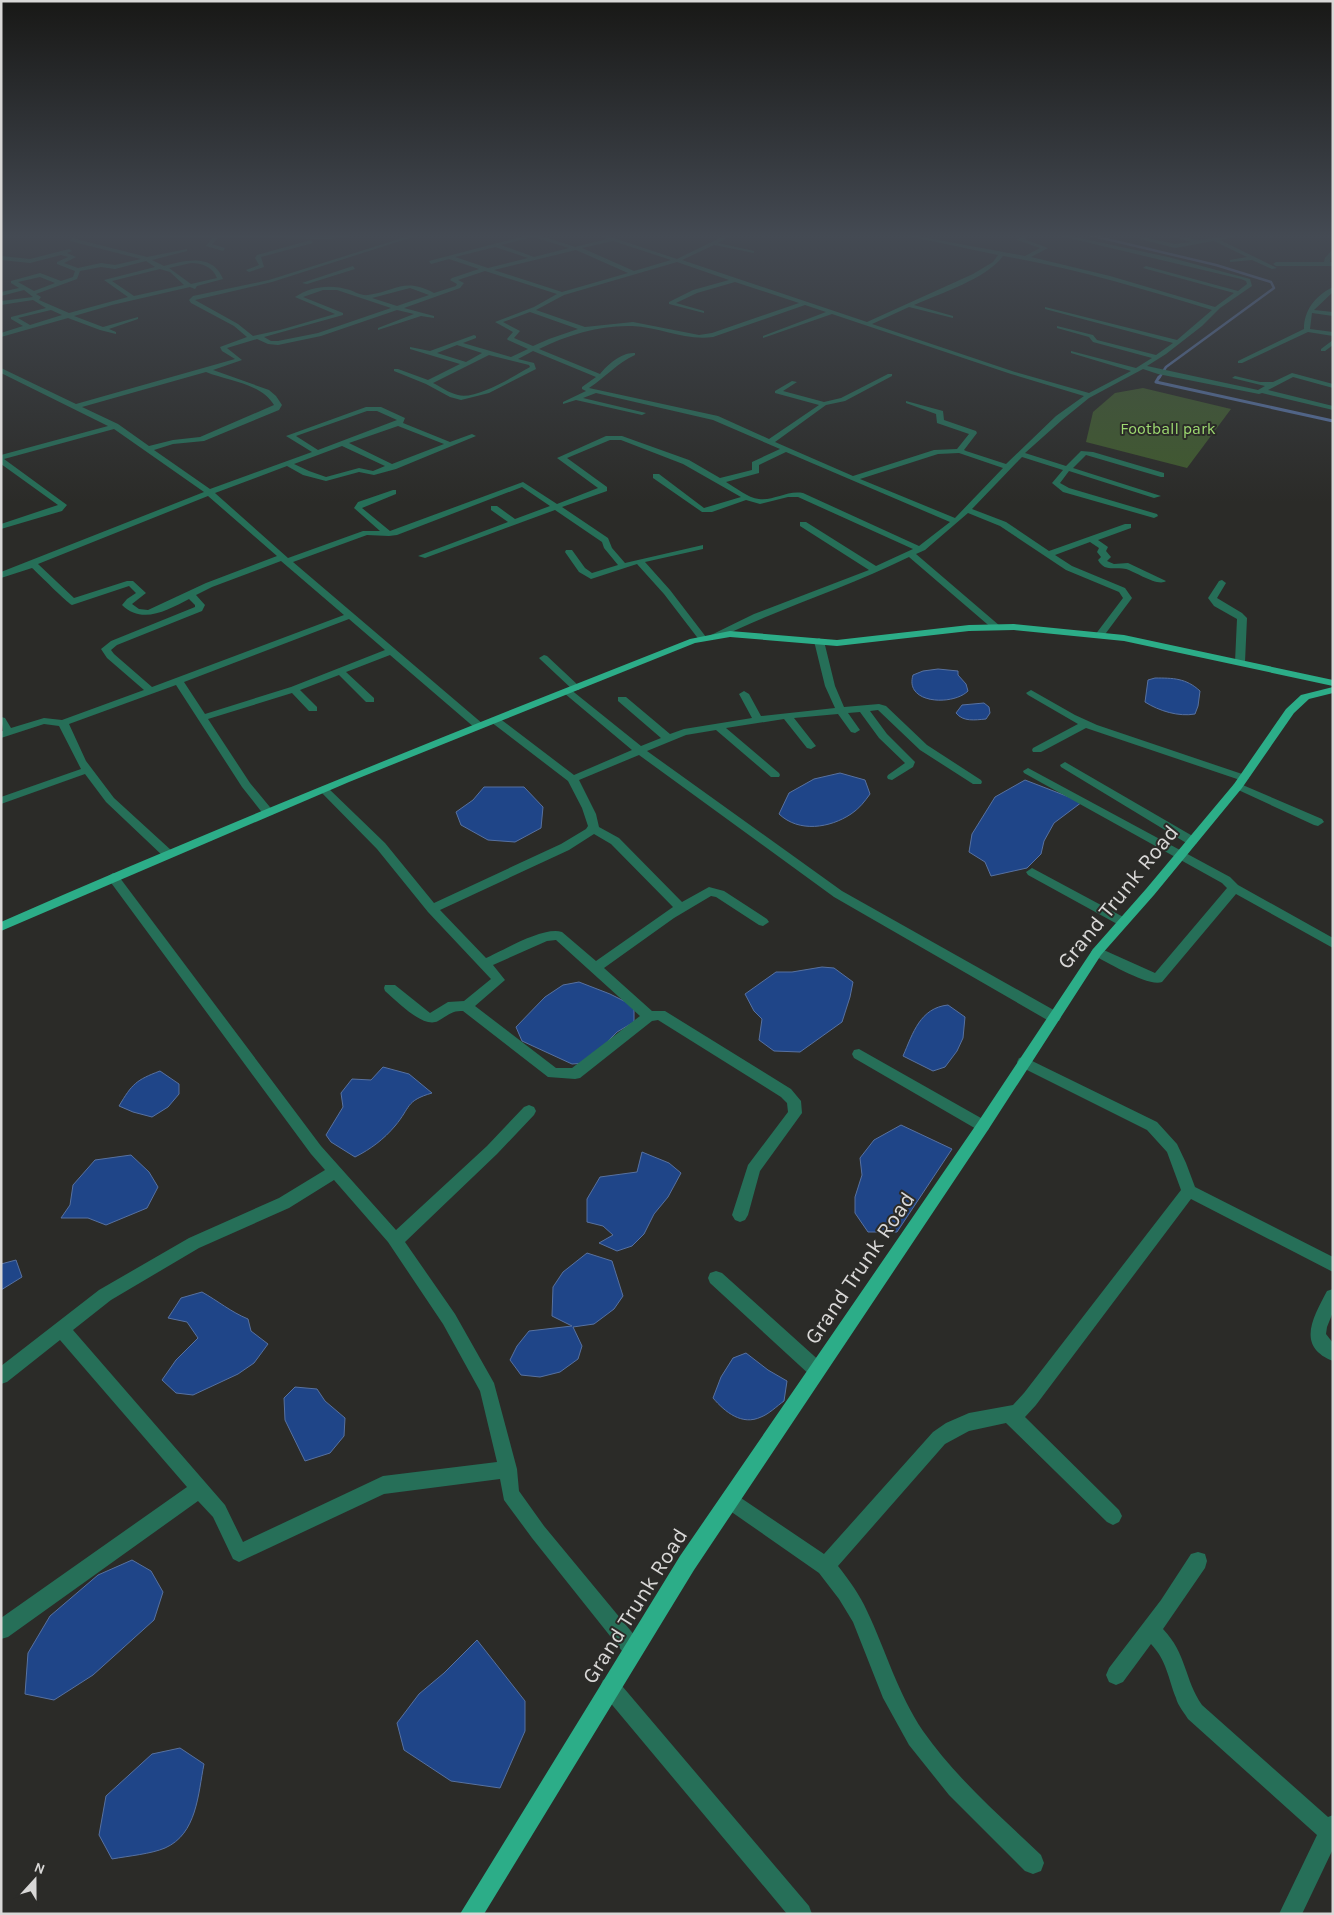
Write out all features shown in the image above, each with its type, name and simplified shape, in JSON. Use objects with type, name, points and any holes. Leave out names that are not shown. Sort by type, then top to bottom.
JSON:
[{"type":"main road","points":[[1,927],[113,877],[324,789],[693,641],[703,639],[740,634],[838,643],[969,628],[1056,630],[1124,638],[1333,682]]},
{"type":"main road","name":"Grand Trunk Road","points":[[471,1914],[633,1649],[730,1500],[983,1126],[1097,952],[1241,782],[1296,703],[1305,697],[1333,690]]},
{"type":"street","points":[[23,323],[30,327]]},
{"type":"street","points":[[1,335],[42,323]]},
{"type":"street","points":[[89,323],[114,334]]},
{"type":"street","points":[[102,329],[119,323]]},
{"type":"street","points":[[233,323],[254,337],[278,343],[319,335],[354,323]]},
{"type":"street","points":[[77,406],[239,360],[224,350],[223,347],[309,323]]},
{"type":"street","points":[[362,323],[366,325]]},
{"type":"street","points":[[373,327],[384,331],[401,323]]},
{"type":"street","points":[[501,323],[517,331],[510,339],[601,377]]},
{"type":"street","points":[[569,323],[585,329]]},
{"type":"street","points":[[512,358],[551,340],[585,329],[642,325],[699,337],[713,335],[745,323]]},
{"type":"street","points":[[766,337],[802,323]]},
{"type":"street","points":[[1106,323],[1178,342]]},
{"type":"street","points":[[714,637],[788,602],[876,570],[919,549],[943,533],[968,510],[1020,454],[1059,418],[1090,396],[1139,369],[1202,323]]},
{"type":"street","points":[[1307,323],[1307,330]]},
{"type":"street","points":[[867,324],[1090,396]]},
{"type":"street","points":[[1059,327],[1091,336],[1095,341],[1157,357]]},
{"type":"street","points":[[1240,362],[1307,330],[1333,334]]},
{"type":"street","points":[[431,353],[474,337]]},
{"type":"street","points":[[1323,350],[1333,342]]},
{"type":"street","points":[[396,370],[454,396],[466,398],[494,388],[534,368],[532,364],[456,343]]},
{"type":"street","points":[[412,348],[468,364]]},
{"type":"street","points":[[1074,352],[1139,369],[1262,392],[1333,408]]},
{"type":"street","points":[[428,383],[488,353]]},
{"type":"street","points":[[632,354],[606,370],[601,377],[584,388],[716,418],[853,480],[956,521]]},
{"type":"street","points":[[1,370],[115,426],[209,492],[479,726]]},
{"type":"street","points":[[148,449],[173,442],[201,439],[247,422],[276,408],[278,405],[272,396],[250,383],[224,378],[208,370]]},
{"type":"street","points":[[1190,378],[1199,372]]},
{"type":"street","points":[[1262,392],[1292,374],[1333,386]]},
{"type":"street","points":[[794,382],[777,392],[823,404],[843,400],[890,375]]},
{"type":"street","points":[[1228,376],[1260,384],[1275,384]]},
{"type":"street","points":[[1324,384],[1333,378]]},
{"type":"street","points":[[565,403],[593,391]]},
{"type":"street","points":[[575,398],[642,413]]},
{"type":"street","points":[[908,402],[940,413],[940,421],[973,433],[961,451]]},
{"type":"street","points":[[768,443],[814,414],[823,404]]},
{"type":"street","points":[[1,575],[209,492],[398,424],[402,420],[378,409],[371,408],[324,422],[290,436],[318,452]]},
{"type":"street","points":[[398,424],[450,444]]},
{"type":"street","points":[[2,456],[115,426]]},
{"type":"street","points":[[286,463],[306,473],[326,479],[353,470],[374,473],[472,436]]},
{"type":"street","points":[[422,556],[604,489],[561,458],[611,437],[622,438],[673,456],[759,502],[790,494],[800,495],[919,549]]},
{"type":"street","points":[[342,444],[394,467]]},
{"type":"street","points":[[720,481],[756,471],[755,464],[784,450]]},
{"type":"street","points":[[853,480],[937,452],[961,451],[1009,467]]},
{"type":"street","points":[[1154,516],[1056,485],[1056,483],[1081,454],[1088,453],[1161,475]]},
{"type":"street","points":[[1020,454],[1157,496]]},
{"type":"street","points":[[1,527],[59,509],[63,505],[2,456]]},
{"type":"street","points":[[656,476],[702,510],[708,510],[748,497]]},
{"type":"street","points":[[31,564],[41,570],[72,602],[130,583],[142,593],[128,604],[137,612],[144,614],[158,610],[189,594],[285,559],[366,533],[389,534],[519,485],[525,485],[605,540],[608,548],[623,566]]},
{"type":"street","points":[[389,534],[358,508],[361,504],[393,492]]},
{"type":"street","points":[[494,508],[514,523]]},
{"type":"street","points":[[968,510],[1003,524],[1069,568],[1122,590],[1128,598],[1100,635]]},
{"type":"street","points":[[803,524],[876,570]]},
{"type":"street","points":[[1049,554],[1128,526]]},
{"type":"street","points":[[1091,539],[1104,548],[1101,552],[1107,557],[1102,560],[1103,562],[1113,567],[1128,566],[1162,581]]},
{"type":"street","points":[[569,552],[586,574],[591,576],[639,561],[700,547]]},
{"type":"street","points":[[910,554],[997,628]]},
{"type":"street","points":[[639,561],[667,592],[703,639]]},
{"type":"street","points":[[1222,583],[1212,598],[1214,602],[1242,618],[1240,662]]},
{"type":"street","points":[[151,691],[110,656],[106,649],[114,643],[199,609],[200,604],[189,594]]},
{"type":"street","points":[[1,720],[5,734],[44,721],[63,723],[178,682],[350,616]]},
{"type":"street","points":[[819,642],[830,686],[841,711],[856,730]]},
{"type":"street","points":[[202,718],[294,689],[391,651]]},
{"type":"street","points":[[544,658],[572,690],[640,751],[838,894],[1054,1017]]},
{"type":"street","points":[[340,671],[370,700]]},
{"type":"street","points":[[178,682],[246,785],[268,812]]},
{"type":"street","points":[[294,689],[313,709]]},
{"type":"street","points":[[1030,693],[1086,724],[1241,782],[1318,822]]},
{"type":"street","points":[[744,694],[758,720]]},
{"type":"street","points":[[622,699],[669,739]]},
{"type":"street","points":[[862,708],[883,736],[910,762],[892,777]]},
{"type":"street","points":[[573,780],[684,732],[787,716],[862,708],[883,708],[895,723],[930,753],[977,782]]},
{"type":"street","points":[[787,716],[811,746]]},
{"type":"street","points":[[432,909],[565,847],[590,832],[593,828],[592,815],[581,798],[573,780],[496,720]]},
{"type":"street","points":[[63,723],[81,762],[110,800],[168,854]]},
{"type":"street","points":[[1037,750],[1086,724]]},
{"type":"street","points":[[719,726],[776,775]]},
{"type":"street","points":[[1065,765],[1192,841]]},
{"type":"street","points":[[1,801],[87,770]]},
{"type":"street","points":[[1028,771],[1226,880],[1234,888],[1333,944]]},
{"type":"street","points":[[324,789],[381,846],[432,909],[499,980],[466,1006]]},
{"type":"street","points":[[593,828],[615,841],[681,908]]},
{"type":"street","points":[[1032,872],[1123,922]]},
{"type":"street","points":[[113,877],[316,1150],[395,1241],[449,1319],[488,1389],[508,1469],[510,1494],[538,1532],[633,1649]]},
{"type":"street","points":[[1097,952],[1145,975],[1158,979],[1234,888]]},
{"type":"street","points":[[595,968],[681,908],[709,891],[720,894],[763,922]]},
{"type":"street","points":[[484,964],[553,935],[561,937],[649,1016]]},
{"type":"street","points":[[390,988],[428,1018],[432,1018],[453,1005],[466,1006],[530,1057],[553,1072],[576,1074],[649,1016],[660,1014],[786,1093],[794,1101],[795,1113],[753,1169],[740,1215]]},
{"type":"street","points":[[859,1054],[983,1126]]},
{"type":"street","points":[[1024,1062],[1152,1126],[1168,1140],[1177,1155],[1189,1191],[1333,1265]]},
{"type":"street","points":[[395,1241],[492,1150],[529,1111]]},
{"type":"street","points":[[1,1376],[105,1295],[186,1248],[284,1203],[335,1172]]},
{"type":"street","points":[[826,1566],[939,1438],[952,1429],[969,1422],[1017,1413],[1030,1399],[1189,1191]]},
{"type":"street","points":[[716,1278],[817,1370]]},
{"type":"street","points":[[1333,1296],[1317,1326],[1318,1338],[1328,1351],[1333,1353]]},
{"type":"street","points":[[62,1330],[219,1511],[239,1553],[382,1485],[508,1469]]},
{"type":"street","points":[[1010,1415],[1113,1516]]},
{"type":"street","points":[[1,1630],[200,1489]]},
{"type":"street","points":[[730,1500],[826,1566],[846,1592],[860,1616],[890,1691],[916,1738],[956,1788],[1033,1863]]},
{"type":"street","points":[[1116,1675],[1198,1561]]},
{"type":"street","points":[[1150,1630],[1167,1647],[1175,1662],[1185,1697],[1195,1712],[1331,1829],[1290,1914]]},
{"type":"street","points":[[610,1687],[801,1914]]},
{"type":"green space","name":"Football park","points":[[1143,388],[1231,409],[1187,468],[1086,442],[1093,412],[1115,393]]},
{"type":"water","points":[[938,669],[958,671],[958,675],[966,684],[968,691],[952,699],[932,700],[922,697],[912,685],[913,675],[923,671]]},
{"type":"water","points":[[1155,678],[1184,681],[1200,691],[1195,714],[1182,715],[1169,712],[1145,702],[1148,680]]},
{"type":"water","points":[[984,703],[989,707],[990,713],[986,719],[966,719],[956,713],[962,705]]},
{"type":"water","points":[[840,773],[865,780],[870,794],[851,814],[834,823],[805,826],[787,820],[779,814],[789,793],[814,779]]},
{"type":"water","points":[[1025,780],[1082,802],[1054,823],[1044,841],[1041,854],[1027,868],[991,876],[985,862],[969,852],[972,834],[995,797]]},
{"type":"water","points":[[484,787],[524,787],[543,807],[541,828],[515,842],[488,840],[461,825],[456,812],[473,800]]},
{"type":"water","points":[[822,967],[834,968],[853,982],[842,1022],[800,1052],[774,1051],[759,1040],[762,1019],[754,1011],[745,994],[776,972],[792,972]]},
{"type":"water","points":[[579,982],[634,1006],[634,1022],[617,1032],[586,1063],[572,1064],[522,1041],[516,1027],[545,997],[563,985]]},
{"type":"water","points":[[948,1005],[965,1017],[963,1038],[957,1051],[945,1067],[933,1071],[903,1056],[914,1031],[924,1016],[938,1007]]},
{"type":"water","points":[[383,1067],[409,1074],[432,1093],[417,1099],[409,1105],[395,1126],[386,1135],[372,1147],[355,1157],[331,1142],[326,1135],[343,1107],[341,1093],[352,1079],[371,1080]]},
{"type":"water","points":[[160,1071],[179,1084],[179,1094],[168,1107],[152,1117],[119,1106],[135,1084],[145,1077]]},
{"type":"water","points":[[901,1125],[952,1149],[897,1232],[868,1232],[855,1213],[855,1197],[862,1175],[860,1158],[874,1140]]},
{"type":"water","points":[[642,1152],[669,1163],[681,1173],[668,1197],[654,1214],[644,1234],[632,1246],[617,1251],[599,1243],[613,1235],[603,1226],[587,1222],[587,1199],[600,1177],[637,1172]]},
{"type":"water","points":[[131,1155],[149,1172],[158,1187],[147,1208],[106,1225],[88,1218],[61,1218],[70,1205],[73,1185],[95,1160]]},
{"type":"water","points":[[587,1253],[612,1261],[623,1296],[614,1309],[594,1324],[573,1327],[582,1346],[578,1359],[560,1372],[540,1377],[521,1375],[510,1360],[517,1346],[529,1331],[572,1326],[552,1316],[553,1287],[563,1272]]},
{"type":"water","points":[[16,1260],[22,1277],[1,1290],[1,1264]]},
{"type":"water","points":[[202,1292],[248,1319],[251,1331],[268,1344],[254,1363],[238,1374],[193,1395],[176,1393],[162,1380],[176,1360],[198,1338],[187,1322],[168,1318],[181,1298]]},
{"type":"water","points":[[746,1353],[768,1370],[787,1381],[784,1401],[767,1414],[747,1420],[728,1413],[713,1398],[721,1377],[733,1358]]},
{"type":"water","points":[[295,1387],[317,1389],[325,1401],[345,1418],[344,1436],[330,1453],[305,1461],[285,1420],[284,1398]]},
{"type":"water","points":[[132,1560],[151,1571],[163,1592],[154,1620],[93,1675],[54,1700],[25,1694],[28,1653],[50,1616],[98,1575]]},
{"type":"water","points":[[477,1640],[525,1701],[525,1731],[500,1788],[451,1781],[404,1750],[397,1723],[419,1694],[444,1673]]},
{"type":"water","points":[[180,1748],[204,1764],[194,1812],[184,1833],[176,1842],[165,1848],[112,1859],[99,1835],[106,1796],[152,1754]]},
{"type":"waterway","points":[[1159,378],[1166,367],[1226,323]]},
{"type":"waterway","points":[[1159,377],[1156,382],[1333,421]]}]
